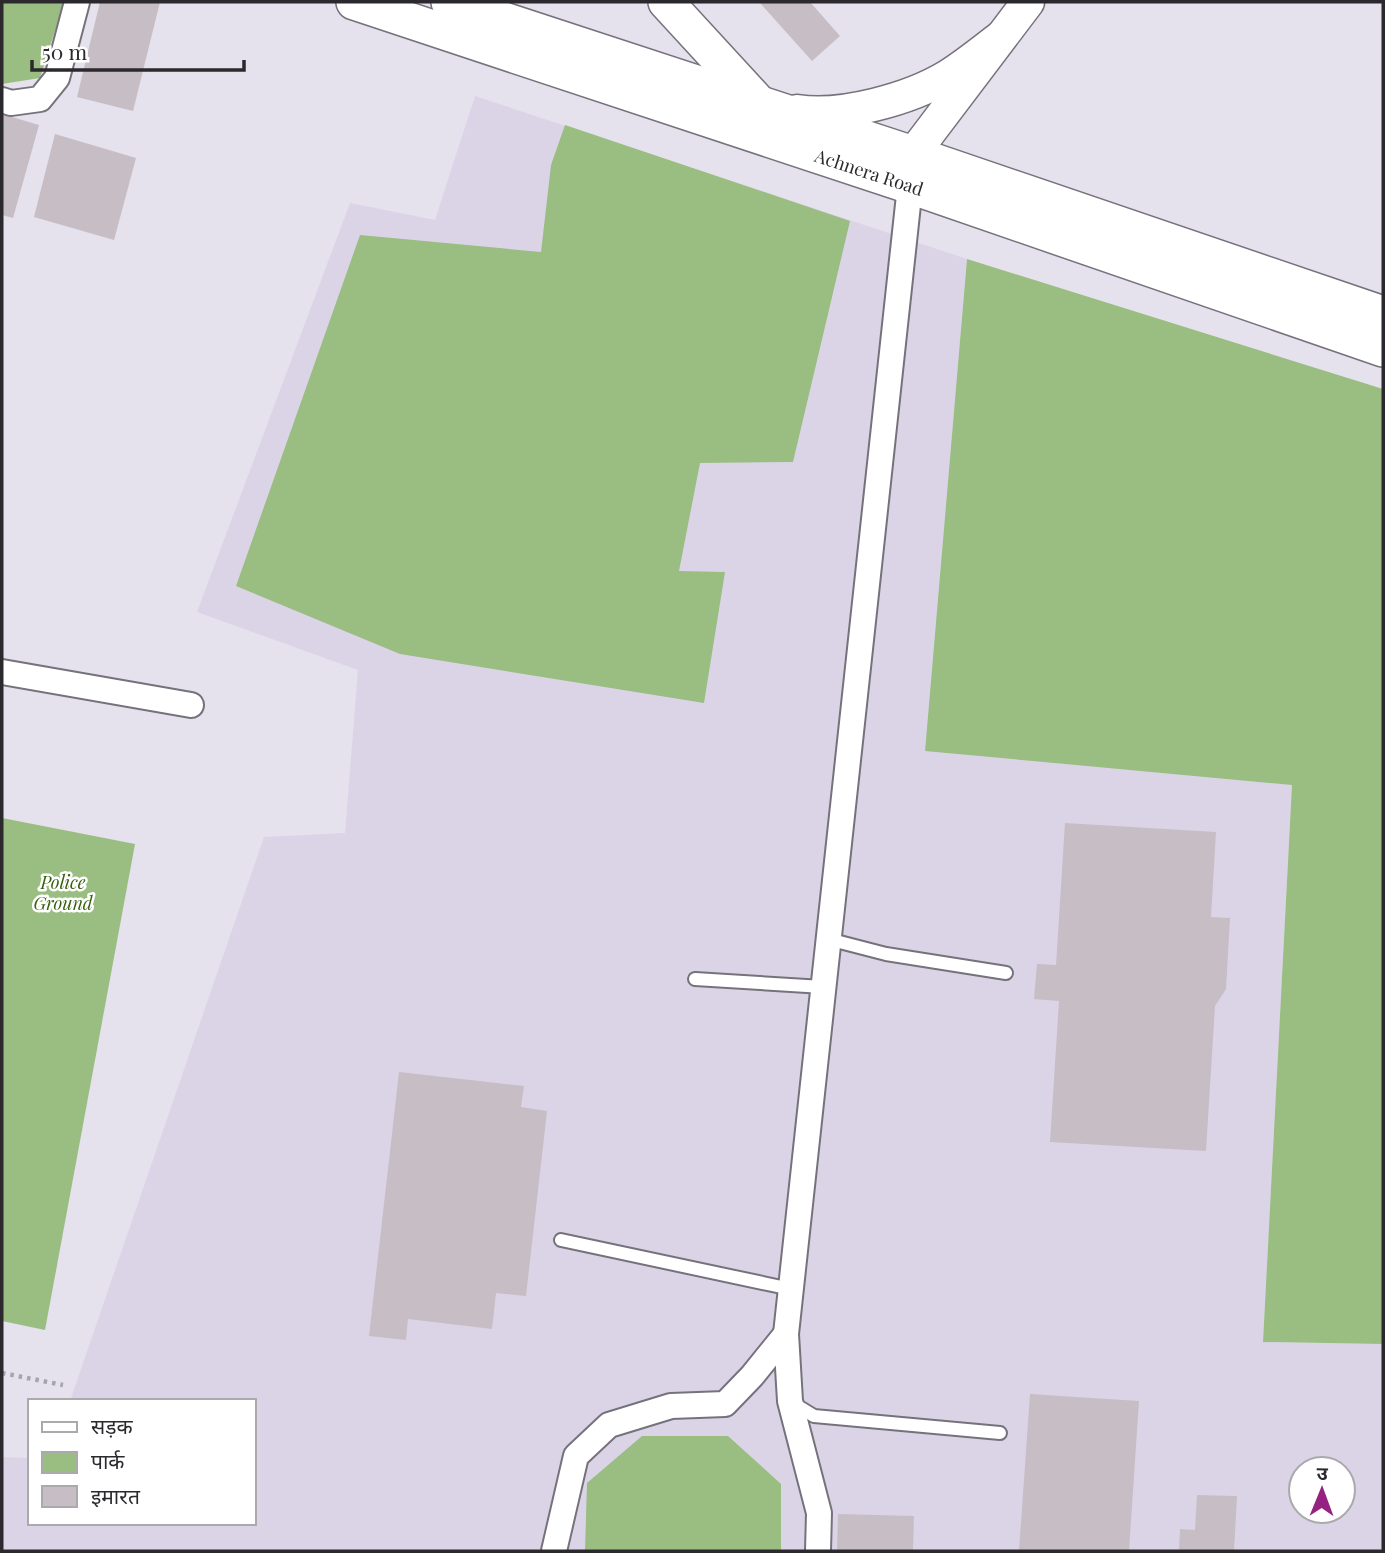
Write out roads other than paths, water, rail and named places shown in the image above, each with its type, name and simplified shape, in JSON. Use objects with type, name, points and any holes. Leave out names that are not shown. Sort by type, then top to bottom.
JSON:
[{"type":"main road","name":"Achnera Road","points":[[354,2],[1383,314]]},
{"type":"main road","name":"Achnera Road","points":[[449,2],[761,105],[912,170],[1383,349]]},
{"type":"main road","points":[[666,2],[761,105]]},
{"type":"street","points":[[2,100],[11,103],[40,99],[57,78],[77,2]]},
{"type":"street","points":[[818,1551],[819,1513],[790,1401],[786,1334],[912,170],[1001,37],[1028,2]]},
{"type":"street","points":[[761,105],[813,114],[850,110],[909,94],[948,76],[1001,37]]},
{"type":"street","points":[[2,671],[191,705]]},
{"type":"street","points":[[554,1551],[576,1456],[608,1425],[671,1406],[725,1404],[786,1334]]},
{"type":"lane","points":[[828,939],[886,954],[1006,973]]},
{"type":"lane","points":[[695,979],[823,987]]},
{"type":"lane","points":[[561,1240],[791,1289]]},
{"type":"lane","points":[[790,1401],[814,1416],[1000,1433]]},
{"type":"park label","name":"Police Ground","points":[[63,893]]}]
